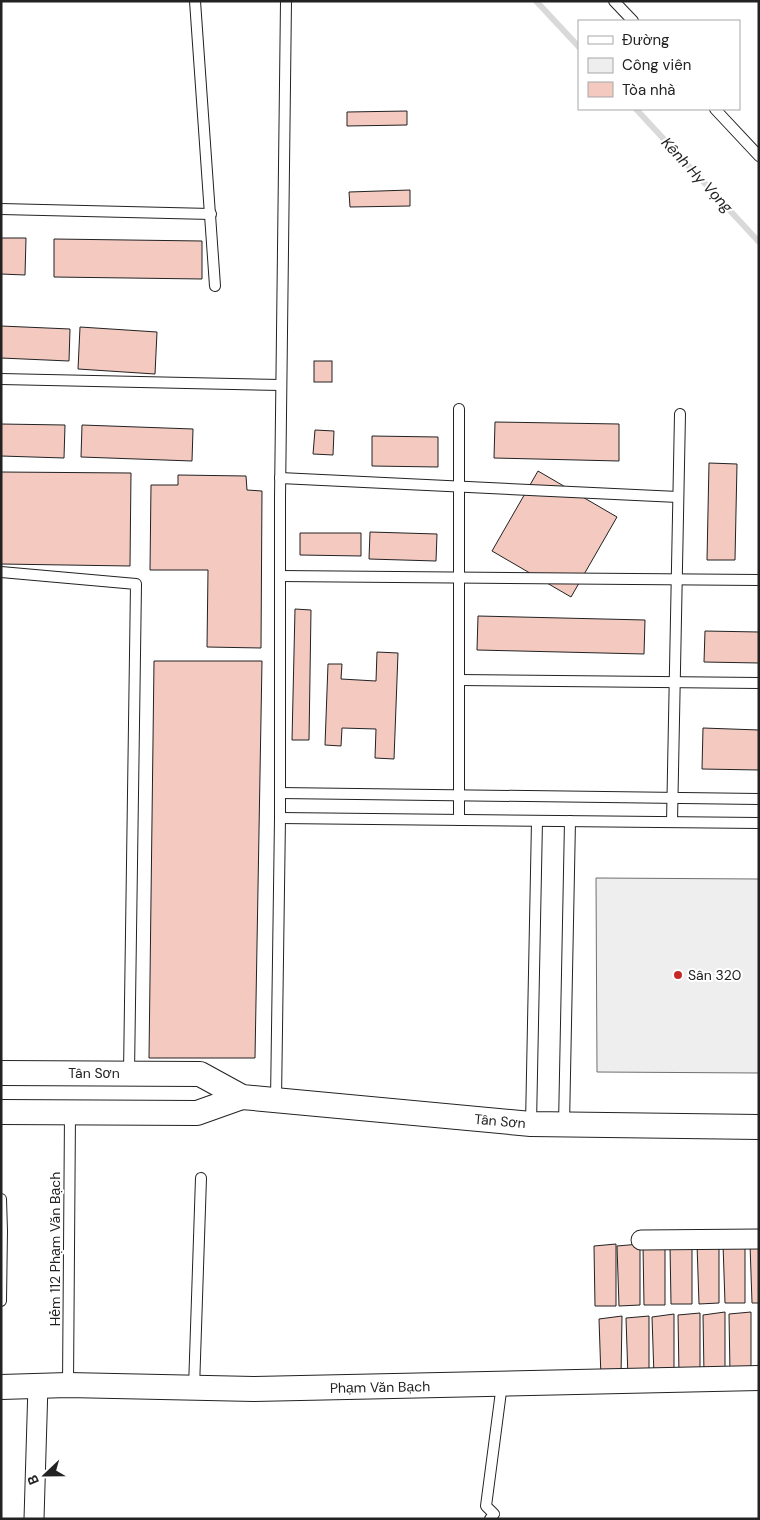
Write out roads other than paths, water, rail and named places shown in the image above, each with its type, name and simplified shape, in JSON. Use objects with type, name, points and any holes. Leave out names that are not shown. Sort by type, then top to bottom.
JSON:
[{"type":"street","name":"Tân Sơn","points":[[1,1073],[200,1074],[242,1097],[531,1124],[564,1126],[759,1127]]},
{"type":"street","name":"Tân Sơn","points":[[1,1112],[197,1113],[242,1097]]},
{"type":"street","points":[[641,1240],[759,1239]]},
{"type":"street","name":"Phạm Văn Bạch","points":[[1,1386],[68,1385],[254,1389],[759,1378]]},
{"type":"street","points":[[34,1519],[38,1385]]},
{"type":"lane","points":[[195,1],[215,286]]},
{"type":"lane","points":[[276,1100],[280,818],[280,478],[286,1]]},
{"type":"lane","points":[[614,1],[632,20]]},
{"type":"lane","points":[[716,110],[759,156]]},
{"type":"lane","points":[[1,209],[211,214]]},
{"type":"lane","points":[[1,379],[281,385]]},
{"type":"lane","points":[[459,409],[459,820]]},
{"type":"lane","points":[[672,822],[680,414]]},
{"type":"lane","points":[[280,478],[678,497]]},
{"type":"lane","points":[[1,572],[136,584],[129,1073]]},
{"type":"lane","points":[[280,576],[759,580]]},
{"type":"lane","points":[[459,680],[759,683]]},
{"type":"lane","points":[[280,793],[759,798]]},
{"type":"lane","points":[[280,818],[759,823]]},
{"type":"lane","points":[[531,1124],[537,821]]},
{"type":"lane","points":[[564,1126],[570,821]]},
{"type":"lane","name":"Hẻm 112 Phạm Văn Bạch","points":[[68,1385],[70,1113]]},
{"type":"lane","points":[[194,1388],[201,1178]]},
{"type":"lane","points":[[1,1199],[1,1302]]},
{"type":"lane","points":[[494,1517],[486,1506],[502,1384]]},
{"type":"waterway","name":"Kênh Hy Vọng","points":[[536,1],[578,46]]},
{"type":"waterway","name":"Kênh Hy Vọng","points":[[637,110],[759,242]]},
{"type":"place","name":"Sân 320","points":[[678,975]]}]
